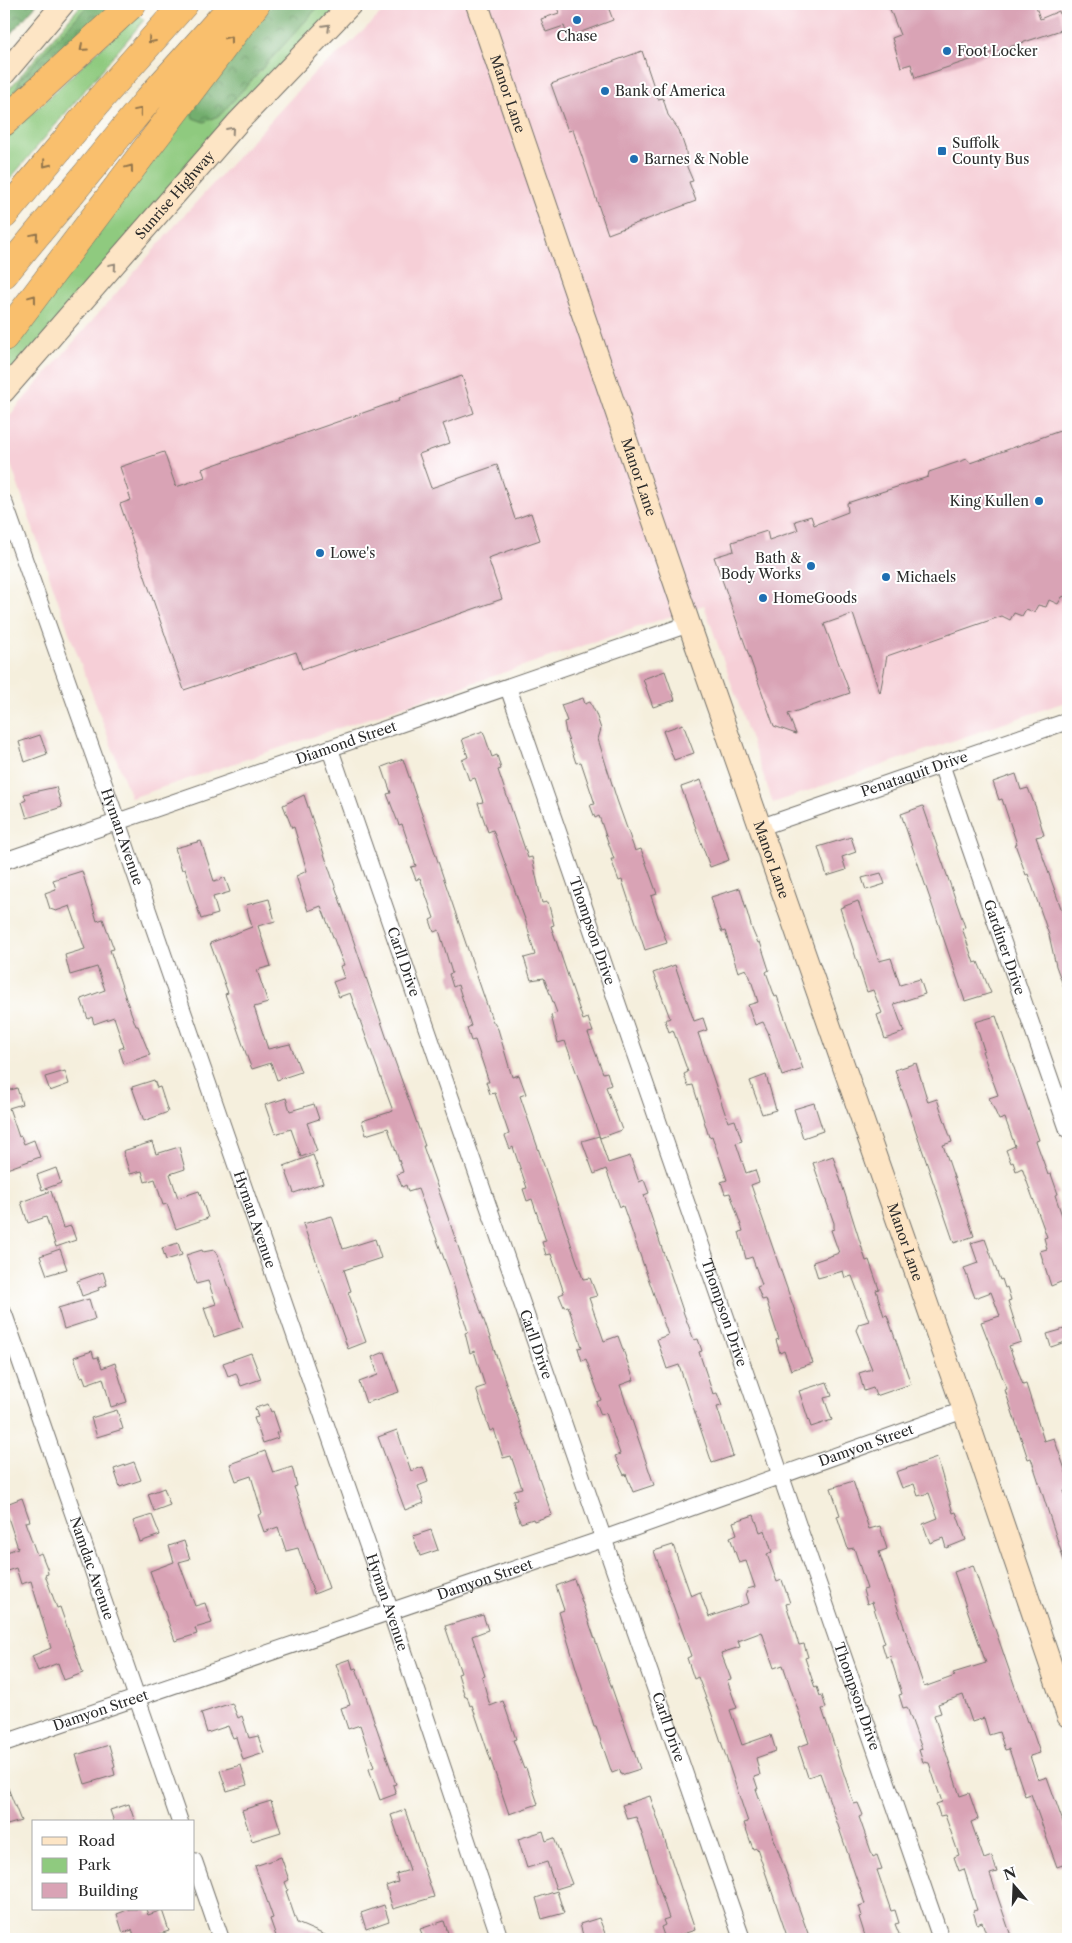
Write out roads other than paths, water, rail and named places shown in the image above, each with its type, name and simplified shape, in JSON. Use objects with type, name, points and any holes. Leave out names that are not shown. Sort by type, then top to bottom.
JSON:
[{"type":"highway","points":[[4,122],[132,4]]},
{"type":"highway","points":[[4,215],[96,104],[184,4]]},
{"type":"highway","points":[[4,274],[154,93],[234,4]]},
{"type":"highway","points":[[4,337],[256,4]]},
{"type":"street","points":[[4,74],[63,4]]},
{"type":"street","name":"Sunrise Highway","points":[[4,391],[239,121],[351,4]]},
{"type":"street","name":"Manor Lane","points":[[477,4],[689,624],[964,1410],[1068,1716]]},
{"type":"street","name":"Hyman Avenue","points":[[4,502],[117,821],[390,1610],[500,1939]]},
{"type":"street","name":"Diamond Street","points":[[4,861],[689,624]]},
{"type":"street","name":"Thompson Drive","points":[[508,688],[782,1475],[941,1939]]},
{"type":"street","name":"Penataquit Drive","points":[[760,827],[1068,721]]},
{"type":"street","name":"Carll Drive","points":[[330,749],[742,1939]]},
{"type":"street","name":"Gardiner Drive","points":[[942,764],[1068,1130]]},
{"type":"street","name":"Namdac Avenue","points":[[4,1314],[179,1820]]},
{"type":"street","name":"Damyon Street","points":[[4,1743],[603,1539],[964,1410]]},
{"type":"street","points":[[195,1864],[221,1939]]},
{"type":"place","name":"Chase","points":[[577,20]]},
{"type":"place","name":"Foot Locker","points":[[947,51]]},
{"type":"place","name":"Bank of America","points":[[605,91]]},
{"type":"place","name":"Suffolk County Bus","points":[[942,151]]},
{"type":"place","name":"Barnes & Noble","points":[[634,159]]},
{"type":"place","name":"King Kullen","points":[[1039,501]]},
{"type":"place","name":"Lowe's","points":[[320,553]]},
{"type":"place","name":"Bath & Body Works","points":[[811,566]]},
{"type":"place","name":"Michaels","points":[[886,577]]},
{"type":"place","name":"HomeGoods","points":[[763,598]]}]
